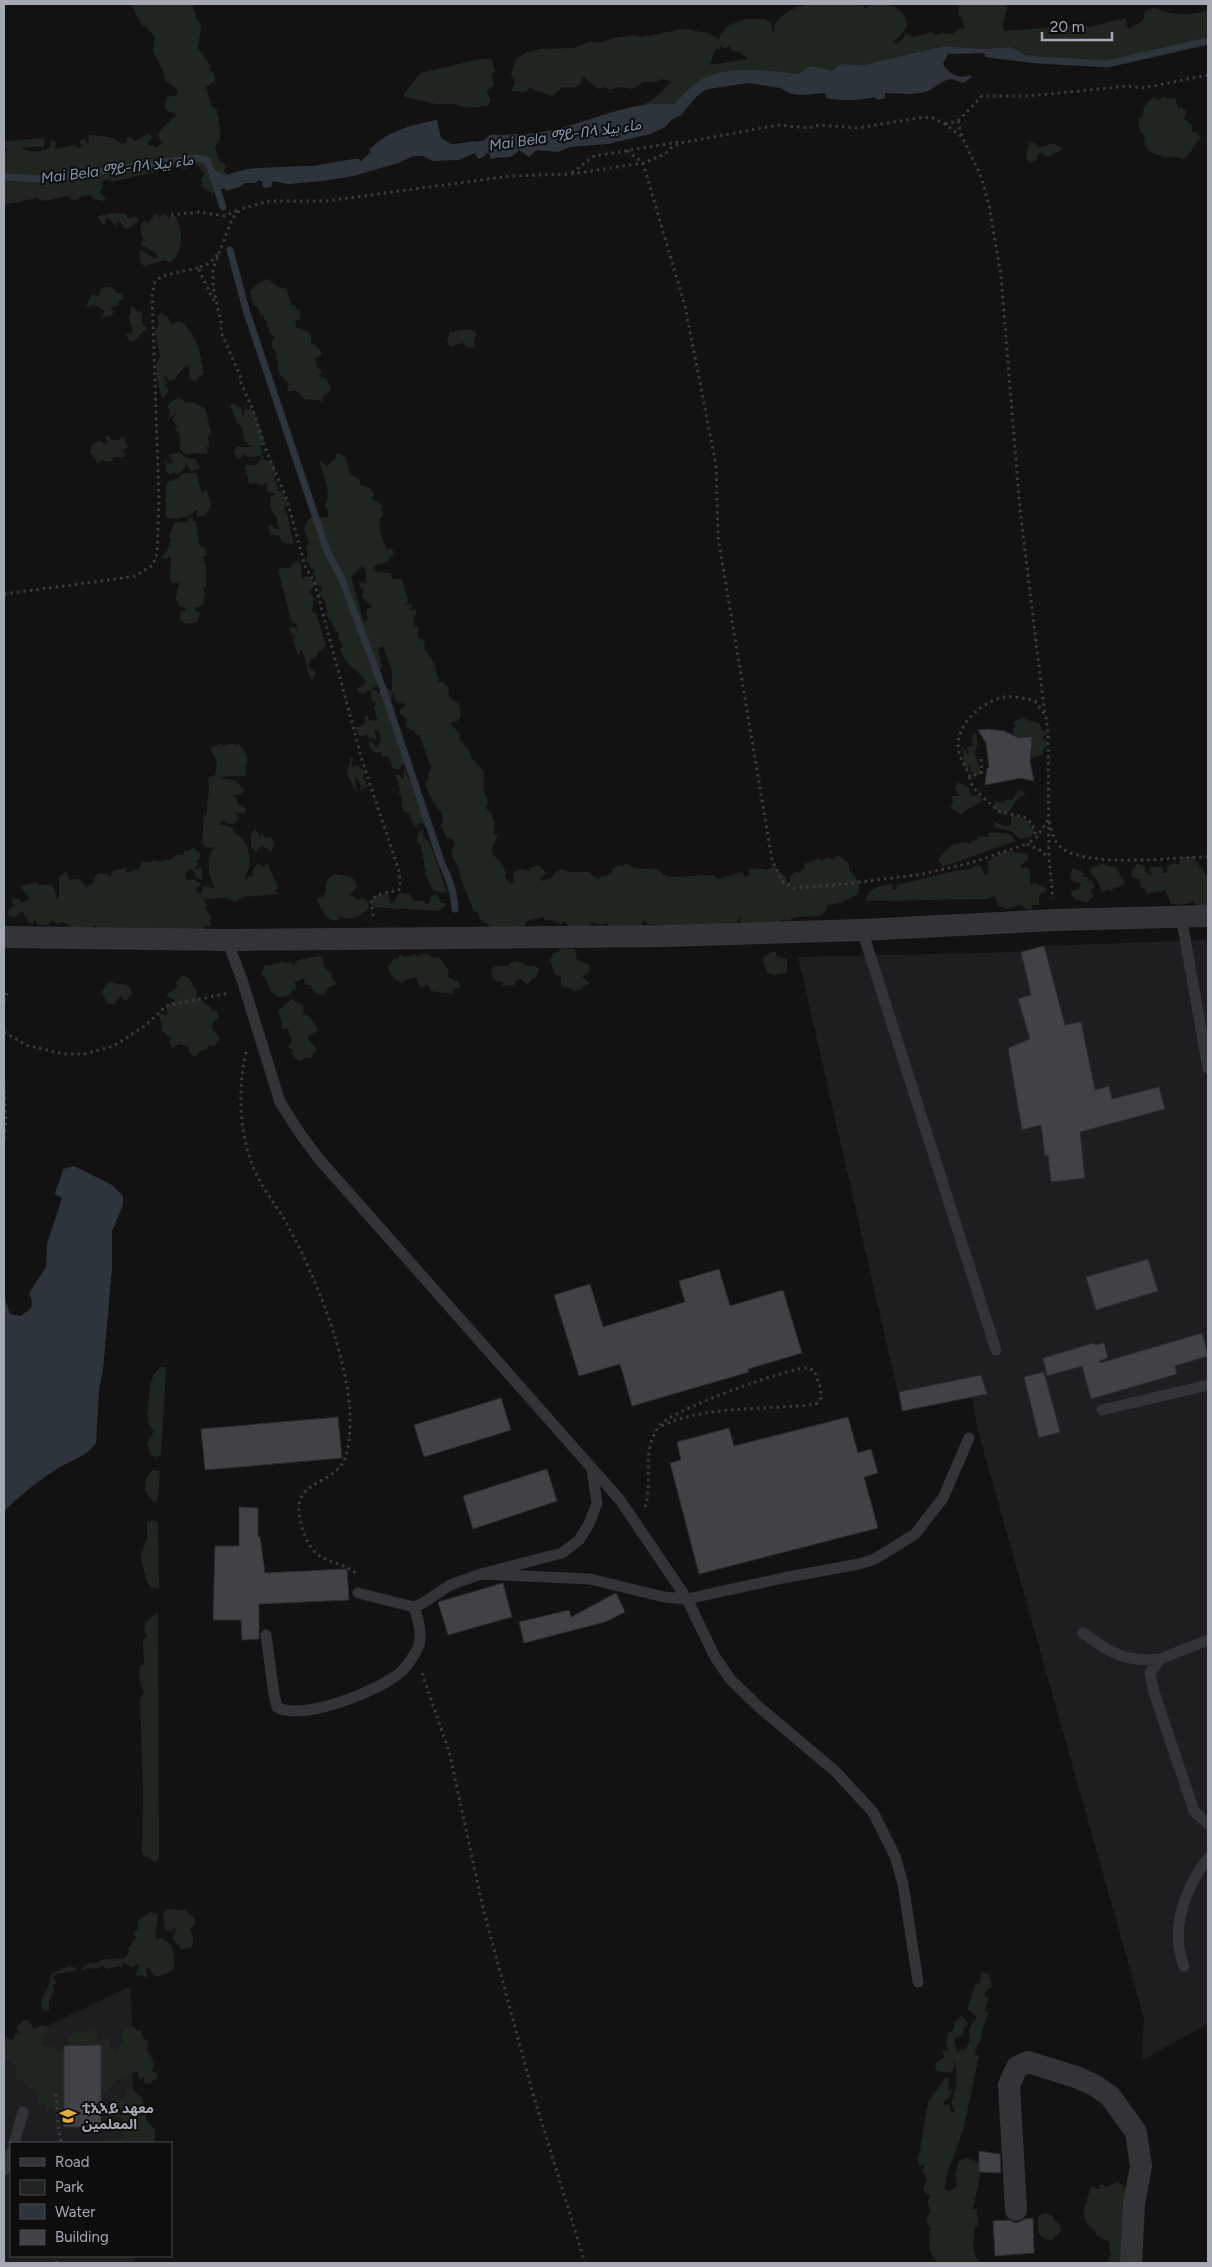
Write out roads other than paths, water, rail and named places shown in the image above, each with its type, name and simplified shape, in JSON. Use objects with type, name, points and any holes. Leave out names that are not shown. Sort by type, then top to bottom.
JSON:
[{"type":"street","points":[[4,937],[227,940],[667,936],[862,930],[1055,920],[1208,916]]},
{"type":"street","points":[[1016,2210],[1009,2085],[1017,2067],[1028,2062],[1076,2076],[1094,2085],[1110,2096],[1136,2132],[1142,2166],[1134,2204],[1131,2263]]},
{"type":"lane","points":[[1181,916],[1208,1068]]},
{"type":"lane","points":[[862,930],[996,1350]]},
{"type":"lane","points":[[227,940],[245,990],[280,1102],[299,1132],[332,1174],[592,1467],[635,1522],[687,1599],[715,1657],[731,1680],[759,1708],[836,1771],[873,1812],[895,1856],[903,1884],[918,1982]]},
{"type":"lane","points":[[1102,1410],[1208,1386]]},
{"type":"lane","points":[[481,1574],[590,1578],[664,1597],[687,1599],[859,1564],[875,1559],[915,1534],[943,1498],[969,1438]]},
{"type":"lane","points":[[358,1593],[414,1607],[423,1604],[450,1585],[481,1574],[562,1553],[579,1540],[589,1524],[598,1503],[592,1467]]},
{"type":"lane","points":[[266,1635],[277,1706],[293,1712],[319,1707],[366,1693],[403,1671],[418,1646],[420,1633],[414,1607]]},
{"type":"lane","points":[[1083,1633],[1114,1653],[1129,1659],[1144,1661],[1160,1659],[1208,1640]]},
{"type":"lane","points":[[1160,1659],[1150,1673],[1154,1692],[1194,1811],[1208,1824]]},
{"type":"lane","points":[[1184,1966],[1181,1959],[1178,1931],[1187,1892],[1208,1858]]},
{"type":"lane","points":[[14,2142],[23,2112]]},
{"type":"lane","points":[[4,2170],[10,2156]]},
{"type":"water","points":[[944,46],[984,49],[1010,47],[1019,51],[1025,58],[995,53],[948,54],[943,64],[948,70],[958,76],[970,75],[972,77],[963,83],[952,79],[946,80],[926,92],[911,94],[885,93],[885,98],[878,100],[874,97],[856,100],[832,99],[826,98],[825,93],[791,94],[780,88],[749,83],[715,88],[705,90],[697,96],[681,115],[671,120],[665,127],[650,134],[608,144],[570,147],[558,152],[537,150],[529,157],[519,150],[509,157],[491,159],[489,153],[478,159],[475,153],[458,160],[432,161],[423,156],[413,156],[398,163],[353,176],[288,184],[273,181],[271,187],[265,188],[262,186],[263,182],[259,180],[255,183],[245,183],[240,187],[226,191],[225,188],[217,191],[212,173],[225,179],[251,172],[316,169],[361,161],[371,152],[369,150],[376,143],[392,133],[410,126],[437,120],[441,138],[453,145],[473,141],[480,144],[491,134],[538,133],[638,106],[678,105],[700,84],[719,76],[758,74],[793,77],[811,66],[832,71],[840,64],[864,65]]},
{"type":"water","points":[[74,1166],[112,1185],[123,1196],[123,1205],[112,1231],[112,1268],[103,1370],[99,1389],[96,1443],[84,1454],[38,1482],[4,1511],[4,1296],[10,1314],[21,1316],[31,1308],[32,1301],[29,1293],[46,1267],[47,1244],[62,1198],[55,1194],[63,1169]]},
{"type":"waterway","name":"Mai Bela ማይ-በላ ماء بيلا","points":[[988,54],[1038,60],[1107,64],[1208,41]]},
{"type":"waterway","name":"Mai Bela ማይ-በላ ماء بيلا","points":[[672,111],[701,84],[724,75],[763,74],[801,78]]},
{"type":"waterway","name":"Mai Bela ማይ-በላ ماء بيلا","points":[[452,148],[570,134]]},
{"type":"waterway","name":"Mai Bela ማይ-በላ ماء بيلا","points":[[4,177],[43,179],[196,158],[207,160],[212,173],[225,179],[251,172],[316,169],[357,162]]},
{"type":"waterway","points":[[212,173],[223,207]]},
{"type":"waterway","points":[[230,250],[247,313],[327,551],[341,577],[382,686],[451,886],[455,909]]},
{"type":"place","name":"ቲኢኣይ معهد المعلمين","points":[[68,2116]]}]
